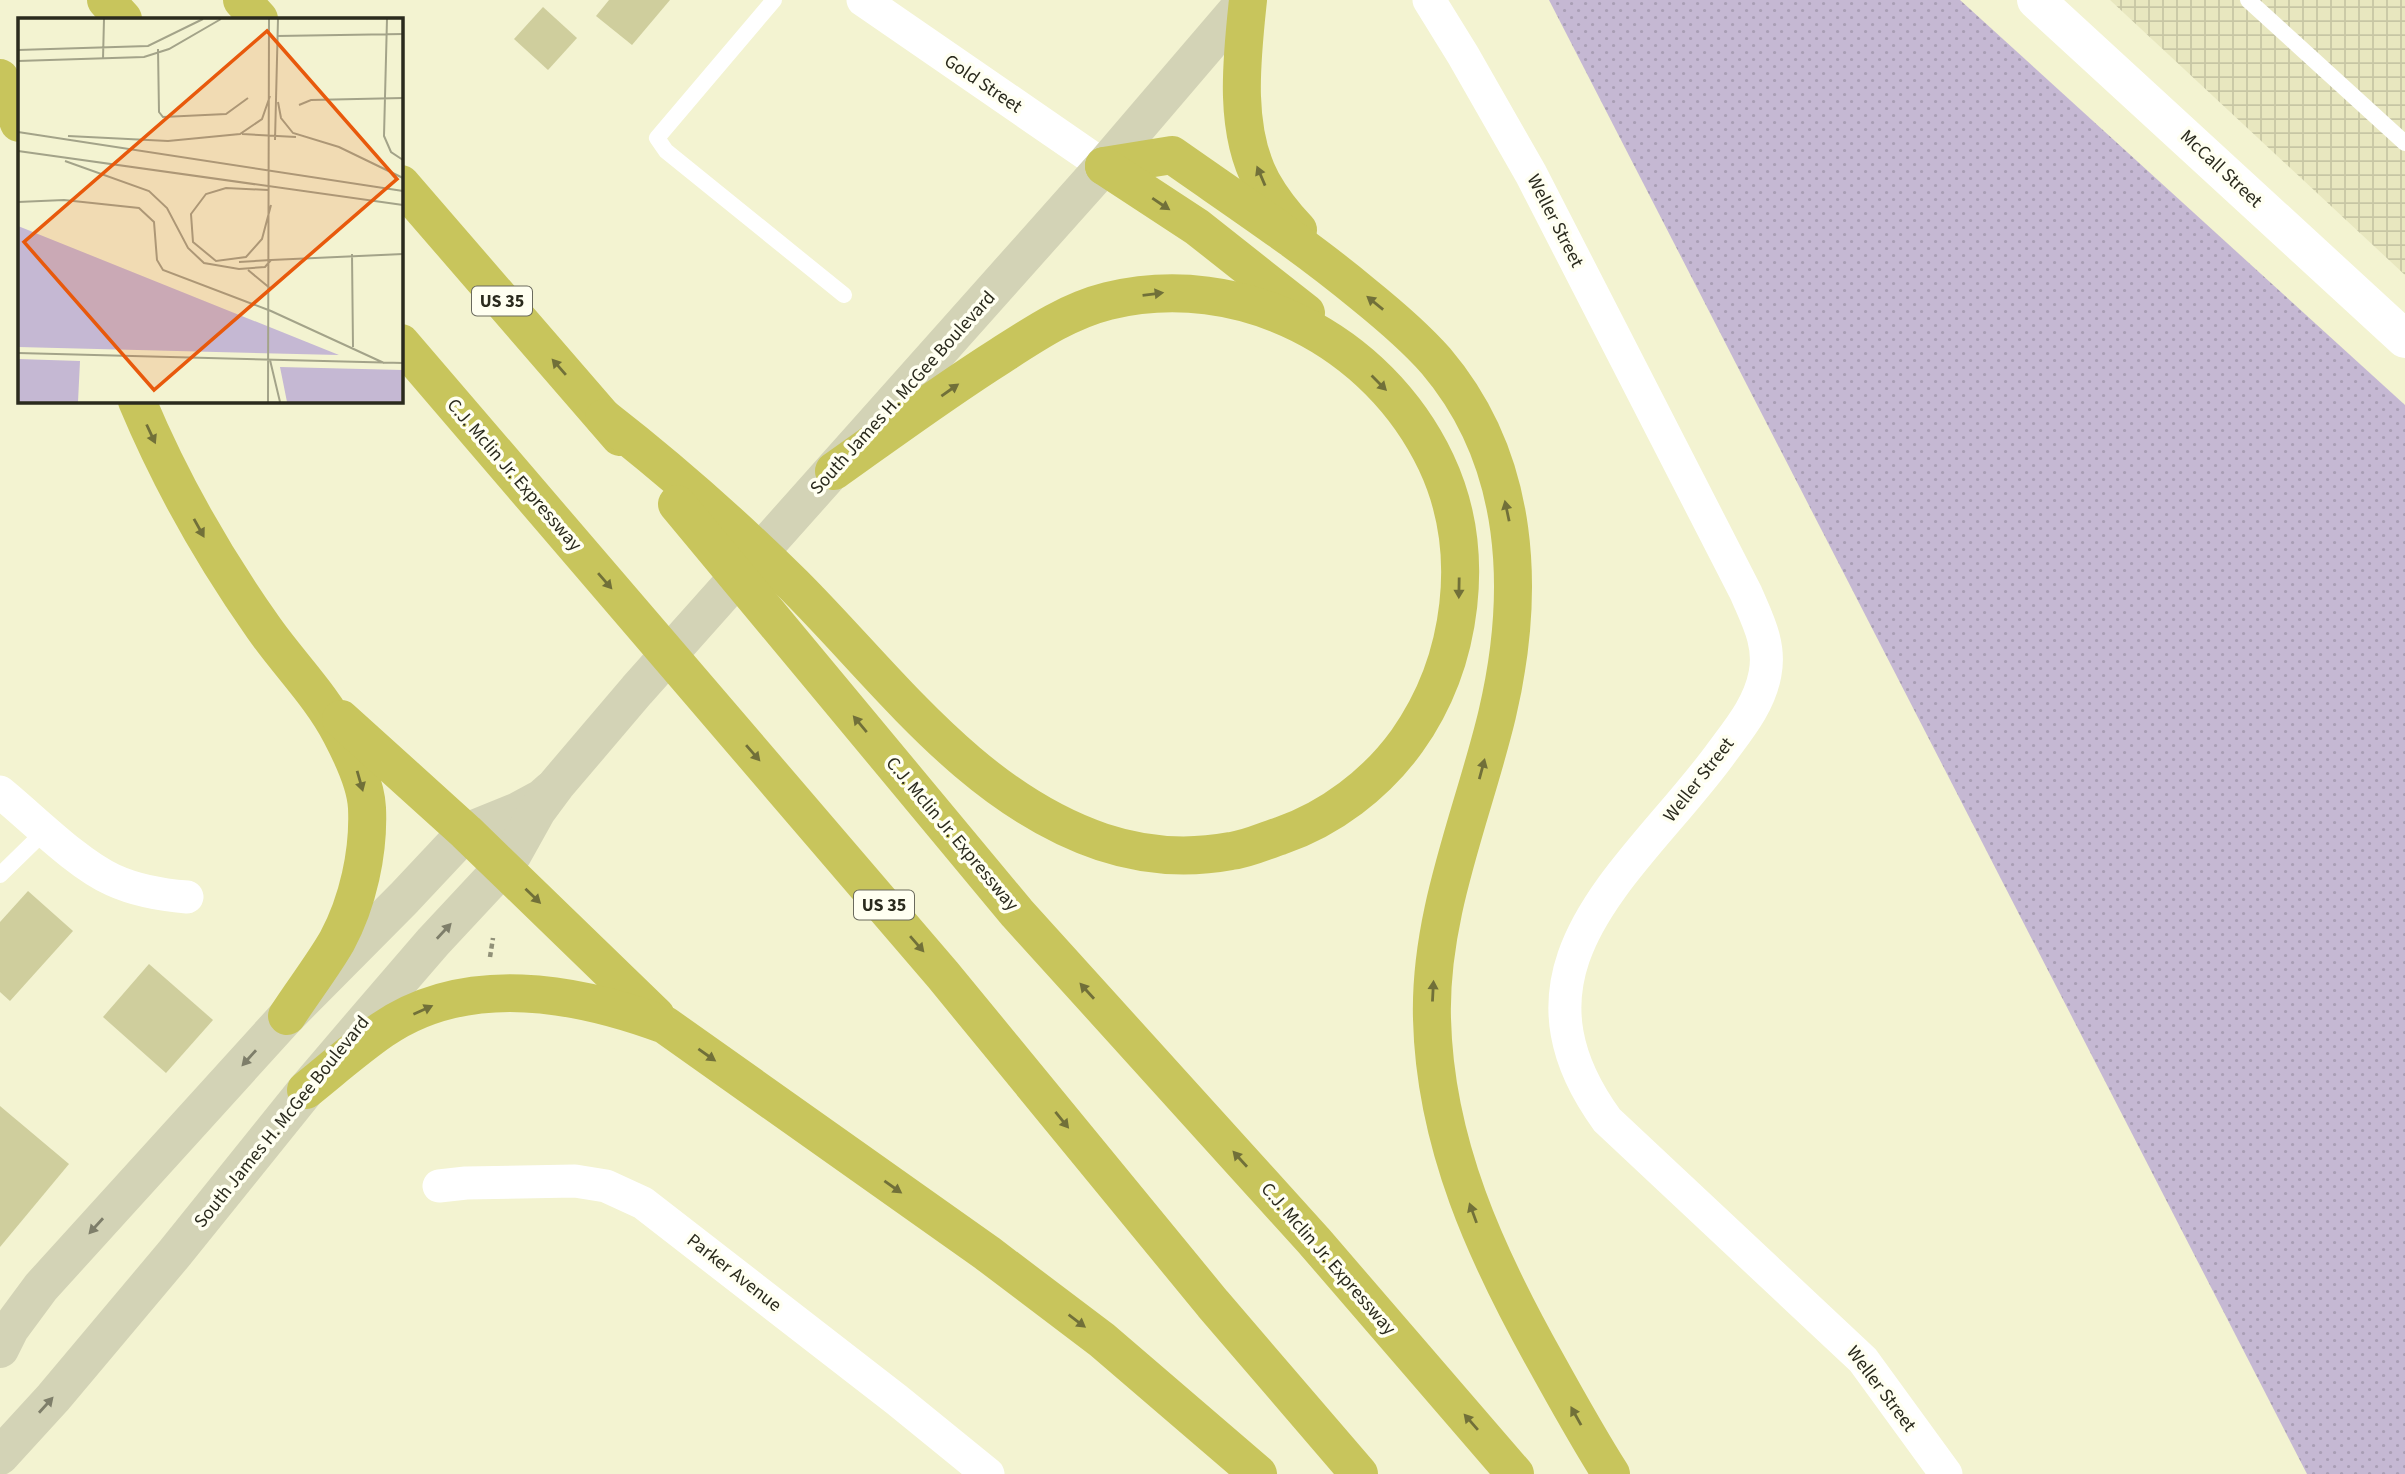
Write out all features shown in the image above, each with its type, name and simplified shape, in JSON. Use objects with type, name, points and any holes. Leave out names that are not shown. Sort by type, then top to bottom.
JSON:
[{"type":"highway","points":[[106,0],[122,18]]},
{"type":"highway","points":[[242,0],[258,18]]},
{"type":"highway","points":[[1247,0],[1241,91],[1247,138],[1261,180],[1277,207],[1332,268]]},
{"type":"highway","points":[[0,78],[18,121]]},
{"type":"highway","points":[[1104,166],[1172,155],[1332,268],[1406,329],[1438,364],[1472,414],[1497,472],[1508,516],[1514,561],[1511,638],[1497,714],[1443,907],[1434,967],[1432,1018],[1437,1080],[1451,1149],[1474,1219],[1510,1296],[1589,1440],[1611,1474]]},
{"type":"highway","points":[[604,418],[662,463],[791,583],[936,734],[1003,791],[1041,815],[1100,841],[1145,853],[1184,856],[1235,851],[1296,831],[1332,811],[1366,787],[1396,756],[1421,722],[1440,685],[1453,645],[1460,591],[1458,545],[1450,499],[1417,427],[1385,388],[1308,315],[1197,228],[1104,166]]},
{"type":"highway","name":"C.J. Mclin Jr. Expressway","points":[[402,185],[604,418],[1017,914],[1314,1241],[1515,1474]]},
{"type":"highway","points":[[834,471],[975,372],[1054,322],[1105,302],[1159,293],[1200,293],[1233,299],[1293,320],[1342,349]]},
{"type":"highway","name":"C.J. Mclin Jr. Expressway","points":[[402,344],[943,975],[1213,1304],[1359,1474]]},
{"type":"highway","points":[[136,402],[202,534],[263,628],[341,732],[357,770],[367,806],[365,859],[351,910],[337,941],[287,1016]]},
{"type":"highway","points":[[318,699],[466,832],[665,1025],[987,1253],[1102,1340],[1258,1474]]},
{"type":"highway","points":[[306,1090],[384,1029],[428,1006],[464,997],[510,993],[574,998],[620,1009],[665,1025]]},
{"type":"main road","name":"South James H. McGee Boulevard","points":[[0,1456],[53,1398],[174,1254],[306,1090],[433,942],[503,867],[557,784],[1104,166],[1247,0]]},
{"type":"main road","name":"South James H. McGee Boulevard","points":[[0,1349],[10,1329],[41,1287],[287,1016],[466,832],[542,798],[557,784]]},
{"type":"street","name":"Gold Street","points":[[863,0],[1104,166]]},
{"type":"street","name":"Weller Street","points":[[1429,0],[1541,193],[1746,593],[1766,644],[1766,672],[1760,693],[1748,716],[1703,778],[1602,900],[1574,951],[1566,980],[1564,1015],[1570,1051],[1595,1104],[1607,1120],[1863,1360],[1946,1474]]},
{"type":"street","name":"McCall Street","points":[[2036,0],[2405,339]]},
{"type":"street","points":[[0,792],[92,868],[113,880],[155,894],[187,897]]},
{"type":"street","name":"Parker Avenue","points":[[439,1185],[466,1182],[575,1181],[606,1186],[643,1203],[988,1474]]},
{"type":"lane","points":[[774,0],[657,138],[666,151],[844,295]]},
{"type":"lane","points":[[2248,0],[2405,143]]},
{"type":"lane","points":[[0,875],[46,831]]},
{"type":"shaded area","points":[[1549,0],[1960,0],[2405,405],[2405,1474],[2307,1474]]},
{"type":"shaded area","points":[[2110,0],[2405,0],[2405,275]]},
{"type":"building","points":[[609,0],[670,0],[632,45],[596,16]]},
{"type":"building","points":[[543,7],[577,38],[548,70],[514,39]]},
{"type":"building","points":[[28,891],[73,931],[10,1001],[0,992],[0,922]]},
{"type":"building","points":[[149,964],[213,1020],[166,1073],[103,1017]]},
{"type":"building","points":[[0,1106],[69,1164],[0,1247]]}]
